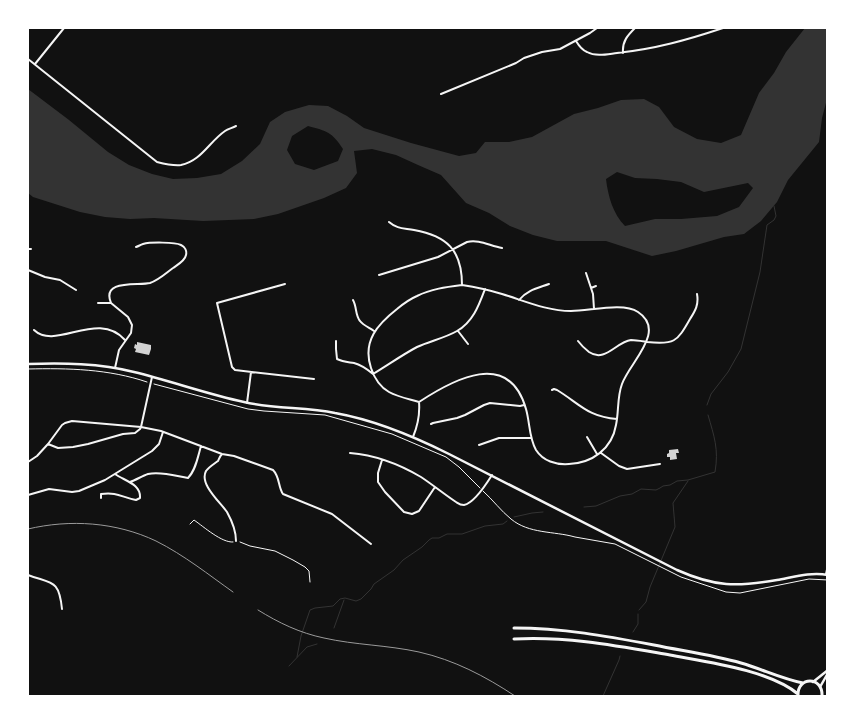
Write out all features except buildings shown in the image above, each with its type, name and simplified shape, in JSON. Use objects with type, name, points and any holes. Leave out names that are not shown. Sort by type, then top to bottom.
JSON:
[{"type":"highway","points":[[514,628],[550,628],[577,631],[689,652],[742,663],[803,684]]},
{"type":"highway","points":[[514,639],[550,638],[584,641],[725,665],[785,685],[798,695],[799,688],[803,684],[813,682],[820,687],[823,696]]},
{"type":"main road","points":[[28,364],[76,364],[115,368],[247,403],[328,412],[366,420],[413,437],[678,570],[705,581],[743,585],[808,574],[827,575]]},
{"type":"main road","points":[[813,682],[828,671]]},
{"type":"main road","points":[[820,687],[828,671]]},
{"type":"street","points":[[35,64],[64,28]]},
{"type":"street","points":[[441,94],[524,58],[560,49],[597,28]]},
{"type":"street","points":[[623,53],[624,42],[635,28]]},
{"type":"street","points":[[576,41],[587,52],[603,55],[664,46],[722,28]]},
{"type":"street","points":[[28,59],[157,162],[170,165],[190,162],[204,152],[226,131],[236,126]]},
{"type":"street","points":[[389,222],[398,229],[422,232],[437,237],[453,249],[460,263],[462,285]]},
{"type":"street","points":[[379,275],[431,259],[472,241],[502,248]]},
{"type":"street","points":[[111,303],[110,295],[112,290],[118,285],[152,282],[183,260],[186,254],[186,250],[180,244],[146,243],[136,247]]},
{"type":"street","points":[[28,270],[44,277],[60,280],[76,290]]},
{"type":"street","points":[[586,273],[591,288],[594,310]]},
{"type":"street","points":[[285,284],[216,303],[232,367],[235,370],[314,380]]},
{"type":"street","points":[[519,300],[526,292],[550,284]]},
{"type":"street","points":[[462,285],[484,289],[558,310],[573,311],[622,307],[630,308],[643,315],[650,332],[647,342],[623,381],[614,435],[608,446],[601,453],[588,461],[571,464],[557,464],[539,454],[534,446],[524,405],[518,391],[508,381],[497,375],[486,373],[469,376],[442,388],[418,402],[390,393],[380,384],[373,374],[369,363],[368,350],[375,331],[389,316],[416,296],[443,287],[462,285]]},
{"type":"street","points":[[591,288],[596,286]]},
{"type":"street","points":[[373,374],[416,348],[458,330],[469,321],[475,312],[484,289]]},
{"type":"street","points":[[578,341],[590,353],[600,355],[609,352],[628,340],[663,343],[674,340],[681,335],[697,308],[697,294]]},
{"type":"street","points":[[353,300],[356,304],[358,319],[361,323],[375,331]]},
{"type":"street","points":[[98,303],[111,303],[131,320],[132,329],[118,354],[115,368]]},
{"type":"street","points":[[34,330],[40,334],[50,335],[69,334],[95,328],[116,332],[125,340]]},
{"type":"street","points":[[458,330],[468,344]]},
{"type":"street","points":[[336,341],[337,359],[342,362],[363,366],[373,374]]},
{"type":"street","points":[[247,403],[251,372]]},
{"type":"street","points":[[48,444],[58,448],[80,446],[123,434],[138,432],[141,427],[152,377]]},
{"type":"street","points":[[552,390],[557,390],[596,416],[617,419]]},
{"type":"street","points":[[413,437],[418,423],[418,402]]},
{"type":"street","points":[[431,424],[465,415],[490,403],[524,405]]},
{"type":"street","points":[[28,462],[37,456],[48,444],[58,429],[72,421],[141,427],[162,432],[275,471],[283,494],[332,514],[370,544]]},
{"type":"street","points":[[28,495],[49,489],[79,491],[97,484],[155,449],[161,441],[162,432]]},
{"type":"street","points":[[587,437],[598,455]]},
{"type":"street","points":[[478,445],[499,438],[532,438]]},
{"type":"street","points":[[130,482],[155,473],[188,478],[193,471],[201,446]]},
{"type":"street","points":[[350,453],[361,454],[398,465],[414,473],[463,505],[472,500],[482,490],[492,475]]},
{"type":"street","points":[[601,453],[619,466],[627,469],[660,464]]},
{"type":"street","points":[[222,454],[206,472],[205,479],[212,493],[232,520],[236,541]]},
{"type":"street","points":[[382,460],[378,476],[380,484],[404,512],[412,514],[419,511],[435,487]]},
{"type":"street","points":[[101,498],[100,494],[116,493],[130,499],[136,500],[140,498],[139,491],[134,485],[115,474]]},
{"type":"street","points":[[827,575],[828,565]]},
{"type":"street","points":[[28,574],[51,582],[57,588],[61,595],[62,609]]},
{"type":"path","points":[[28,369],[99,371],[147,382]]},
{"type":"path","points":[[368,427],[398,436],[446,457],[459,467],[516,523],[534,530],[615,544],[681,577],[726,592],[740,593],[808,579],[828,580]]},
{"type":"path","points":[[190,524],[194,520],[223,541],[236,541],[275,551],[305,567],[309,571],[310,582]]},
{"type":"shaded area","points":[[805,28],[827,28],[827,99],[819,142],[788,180],[777,202],[761,221],[744,234],[724,237],[652,256],[606,241],[557,241],[533,235],[510,226],[489,213],[466,203],[441,175],[396,155],[372,149],[354,151],[357,173],[346,188],[278,214],[254,219],[203,221],[105,217],[80,212],[33,197],[28,193],[28,89],[108,152],[129,165],[152,174],[173,179],[197,178],[221,174],[242,161],[260,144],[270,122],[285,112],[309,105],[328,106],[364,128],[459,156],[476,153],[485,142],[509,142],[532,137],[574,114],[621,100],[644,99],[659,107],[674,127],[697,139],[721,143],[741,135],[759,93],[774,73],[786,52]],"holes":[[[308,126],[325,131],[336,139],[343,149],[338,161],[314,170],[295,164],[287,150],[292,136]],[[617,172],[635,178],[681,182],[704,192],[748,183],[753,188],[739,207],[717,216],[655,219],[625,226],[614,210],[606,179]]]},
{"type":"waterway","points":[[707,405],[711,394],[728,372],[741,349],[760,272],[767,225],[776,216],[774,206]]},
{"type":"waterway","points":[[584,507],[596,506],[641,489],[656,490],[677,481],[688,480],[715,472],[716,449],[708,415]]},
{"type":"waterway","points":[[639,610],[646,602],[650,587],[675,527],[673,503],[688,481]]},
{"type":"waterway","points":[[514,517],[543,512]]},
{"type":"waterway","points":[[297,657],[301,636],[310,610],[333,606],[340,599],[345,598],[356,601],[361,599],[374,584],[432,538],[439,538],[447,534],[462,534],[485,526],[503,524],[507,521]]},
{"type":"waterway","points":[[334,628],[344,600]]},
{"type":"waterway","points":[[633,632],[638,624],[638,614]]},
{"type":"waterway","points":[[289,666],[307,647],[317,644]]},
{"type":"waterway","points":[[603,696],[620,656]]},
{"type":"railway","points":[[28,529],[76,523],[109,526],[125,530],[156,541],[176,552],[233,592]]},
{"type":"railway","points":[[258,610],[290,627],[315,636],[419,652],[445,659],[481,675],[515,696]]}]
